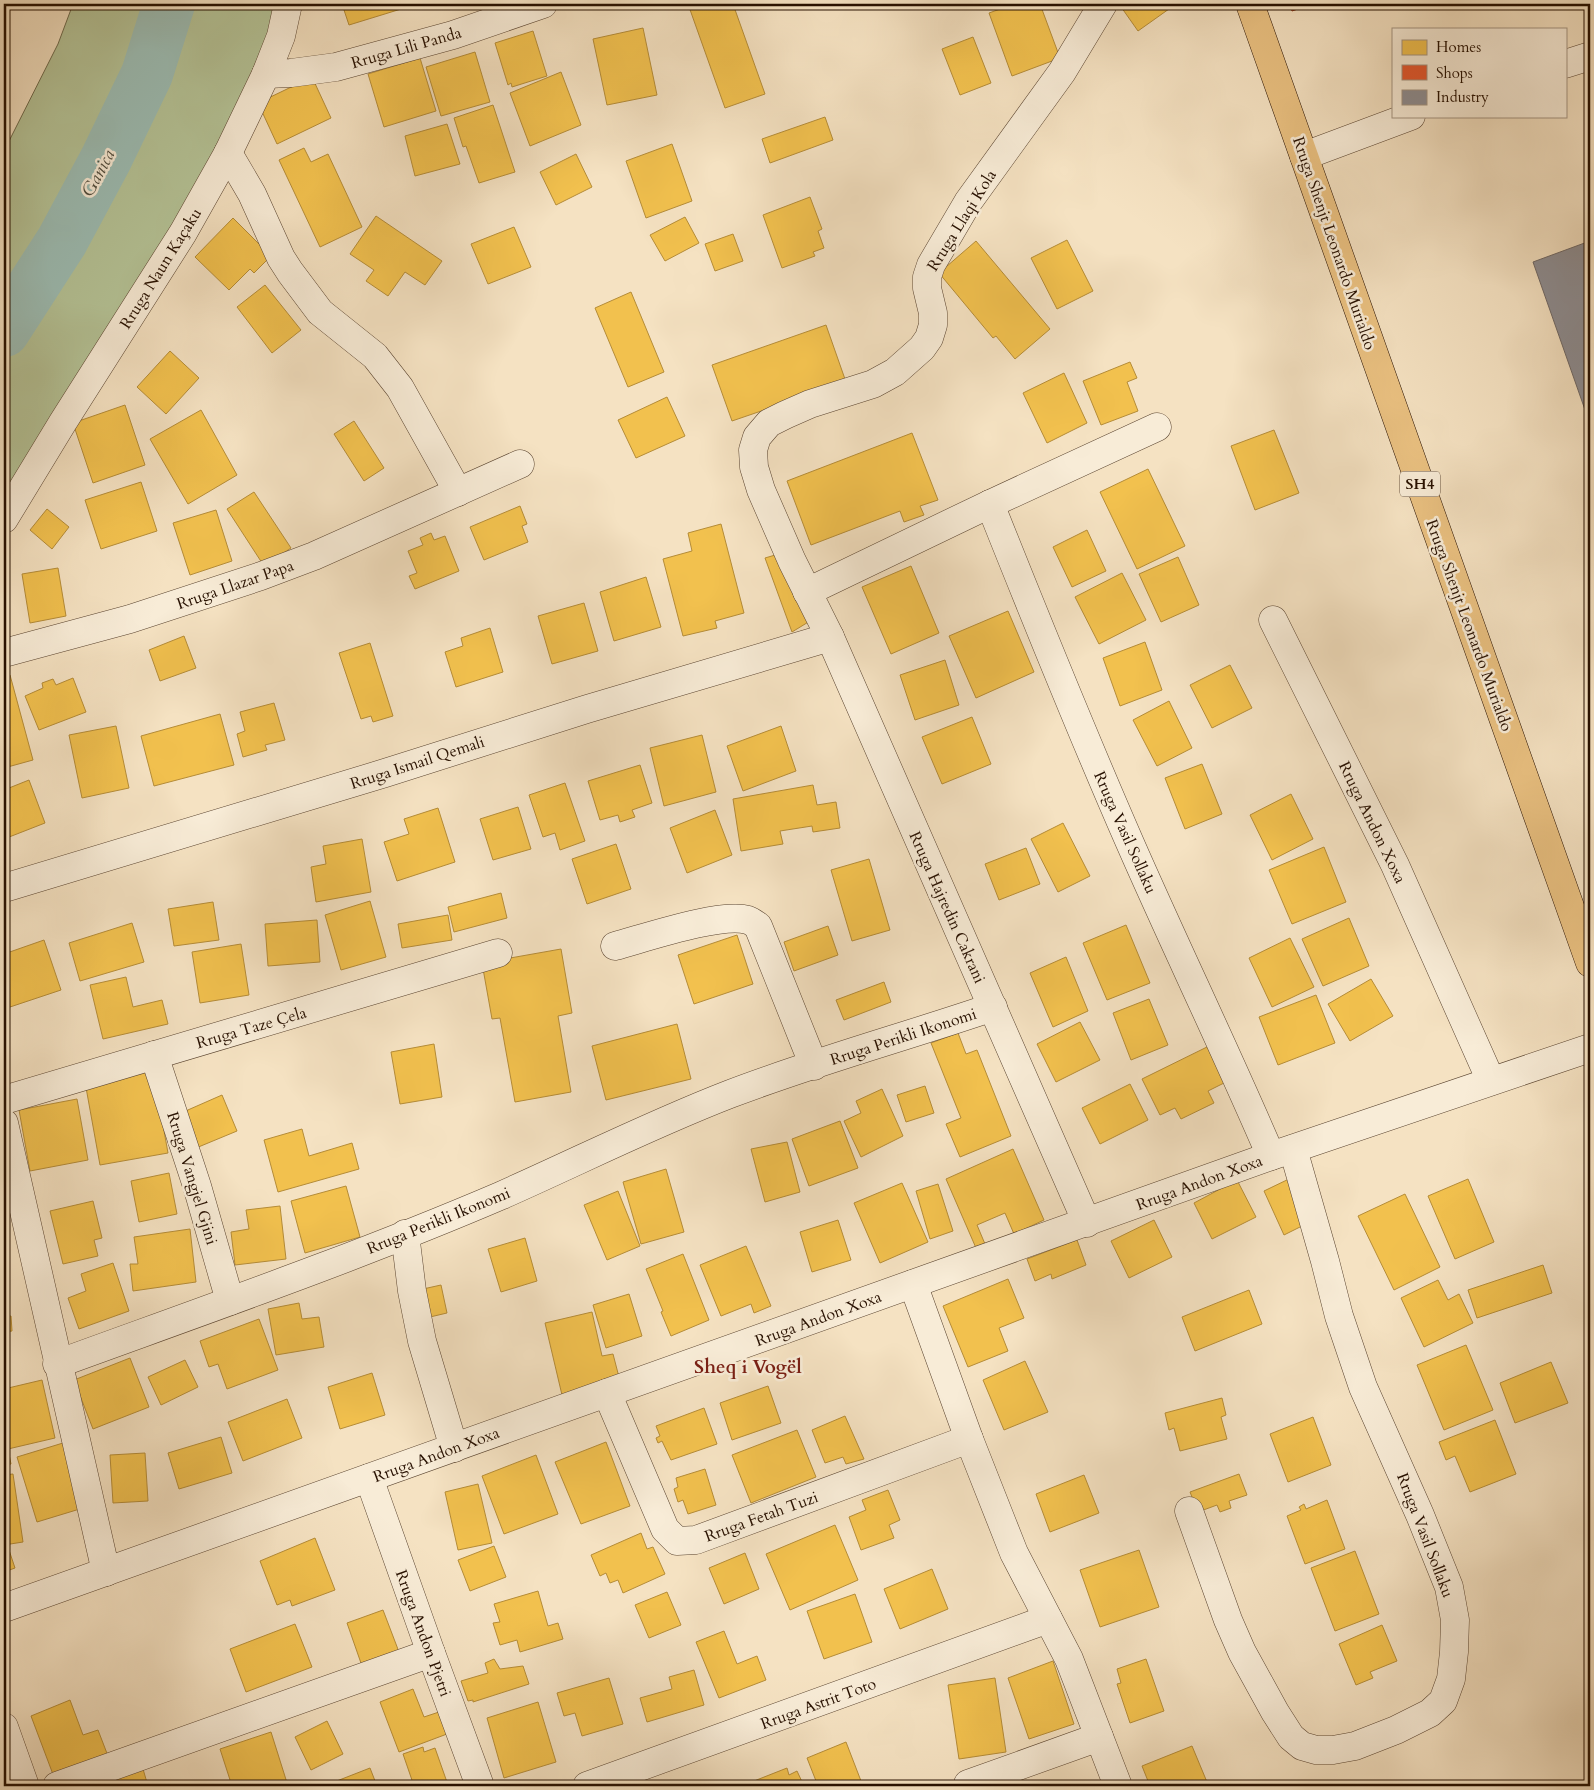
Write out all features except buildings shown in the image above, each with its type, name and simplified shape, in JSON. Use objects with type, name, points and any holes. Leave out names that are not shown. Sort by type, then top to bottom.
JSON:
[{"type":"main road","name":"Rruga Shenjt Leonardo Murialdo","points":[[1250,4],[1590,963]]},
{"type":"street","name":"Rruga Naun Kaçaku","points":[[4,519],[183,233],[228,153],[266,74],[281,36],[288,4]]},
{"type":"street","name":"Rruga Lili Panda","points":[[266,74],[336,67],[452,35],[543,4]]},
{"type":"street","name":"Rruga Llaqi Kola","points":[[807,592],[761,490],[754,467],[753,450],[757,437],[769,423],[785,415],[810,404],[873,384],[895,372],[922,348],[929,338],[933,325],[933,313],[927,288],[927,277],[931,265],[968,202],[1062,72],[1103,4]]},
{"type":"street","points":[[1566,64],[1590,56]]},
{"type":"street","points":[[1304,156],[1406,118]]},
{"type":"street","points":[[228,153],[252,194],[281,258],[290,272],[320,312],[375,356],[400,388],[458,492]]},
{"type":"street","points":[[807,592],[990,504],[1157,427]]},
{"type":"street","name":"Rruga Llazar Papa","points":[[4,653],[130,620],[261,576],[314,556],[520,464]]},
{"type":"street","name":"Rruga Vasil Sollaku","points":[[990,504],[1130,843],[1242,1088],[1282,1153],[1325,1261],[1339,1316],[1363,1387],[1417,1507],[1449,1587],[1455,1620],[1454,1652],[1451,1679],[1442,1701],[1430,1713],[1396,1730],[1355,1746],[1324,1750],[1302,1746],[1291,1736],[1280,1720],[1242,1652],[1228,1620],[1189,1511]]},
{"type":"street","name":"Rruga Hajredin Cakrani","points":[[807,592],[830,637],[1087,1222]]},
{"type":"street","name":"Rruga Andon Xoxa","points":[[1273,620],[1395,866],[1491,1081]]},
{"type":"street","name":"Rruga Ismail Qemali","points":[[4,888],[830,637]]},
{"type":"street","name":"Rruga Perikli Ikonomi","points":[[616,946],[691,925],[725,919],[747,920],[758,926],[814,1066]]},
{"type":"street","name":"Rruga Taze Çela","points":[[4,1100],[498,954]]},
{"type":"street","name":"Rruga Perikli Ikonomi","points":[[57,1364],[230,1301],[405,1234],[499,1196],[664,1121],[733,1093],[993,1007]]},
{"type":"street","name":"Rruga Andon Xoxa","points":[[4,1608],[1282,1153],[1590,1048]]},
{"type":"street","name":"Rruga Vangjel Gjini","points":[[154,1055],[197,1186],[230,1301]]},
{"type":"street","points":[[4,1123],[57,1364],[106,1572]]},
{"type":"street","points":[[405,1234],[412,1292],[422,1341],[454,1448]]},
{"type":"street","points":[[912,1284],[969,1439],[1014,1553],[1031,1590],[1068,1659],[1118,1786]]},
{"type":"street","name":"Rruga Fetah Tuzi","points":[[606,1393],[665,1529],[677,1541],[696,1540],[969,1439]]},
{"type":"street","name":"Rruga Andon Pjetri","points":[[370,1478],[480,1786]]},
{"type":"street","name":"Rruga Astrit Toto","points":[[587,1786],[1048,1619]]},
{"type":"street","points":[[57,1786],[431,1653]]},
{"type":"street","points":[[4,1727],[25,1786]]},
{"type":"street","points":[[968,1784],[1099,1737]]},
{"type":"green space","points":[[73,4],[280,4],[222,145],[4,503],[4,151],[58,44]]},
{"type":"waterway","name":"Ganica","points":[[4,331],[62,241],[106,159],[147,74],[169,4]]},
{"type":"district","name":"Sheq i Vogël","points":[[748,1366]]}]
